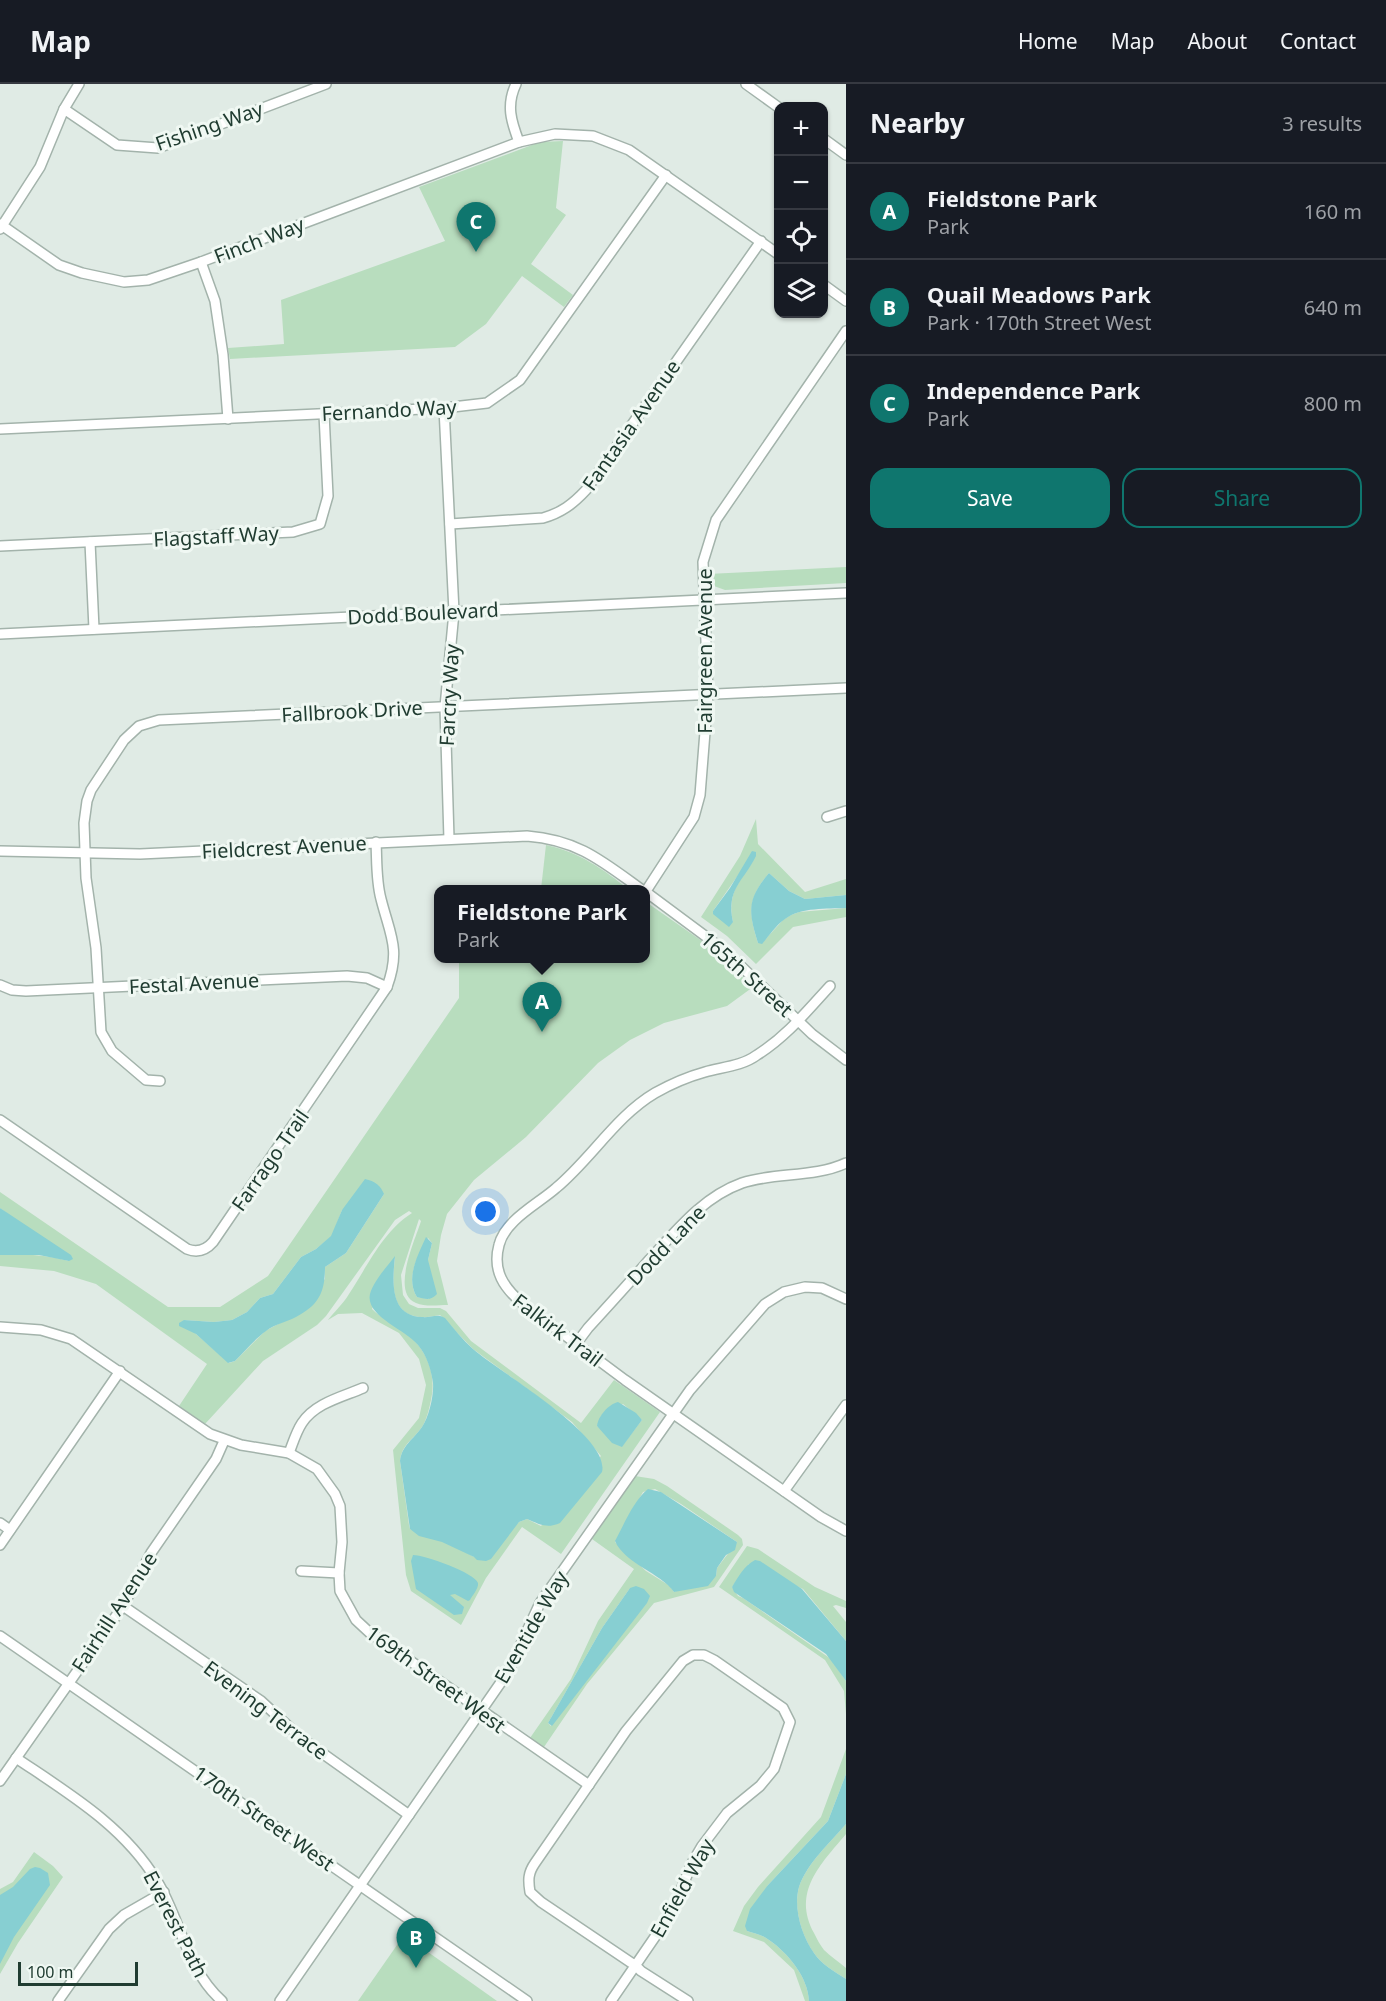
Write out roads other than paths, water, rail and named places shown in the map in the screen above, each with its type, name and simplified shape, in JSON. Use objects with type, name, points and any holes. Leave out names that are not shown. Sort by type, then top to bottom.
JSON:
[{"type":"street","points":[[1,226],[40,167],[64,109],[79,84]]},
{"type":"street","name":"Fishing Way","points":[[64,109],[117,145],[158,148],[326,84]]},
{"type":"street","points":[[516,84],[509,110],[519,141]]},
{"type":"street","points":[[746,84],[774,104]]},
{"type":"street","name":"Finch Way","points":[[1,226],[59,265],[82,273],[124,282],[148,280],[519,141],[555,134],[593,136],[629,150],[774,251]]},
{"type":"street","points":[[828,142],[846,155]]},
{"type":"street","name":"Fernando Way","points":[[0,429],[444,408],[487,403],[520,380],[666,175]]},
{"type":"street","name":"Fantasia Avenue","points":[[450,525],[543,518],[556,515],[578,499],[761,241]]},
{"type":"street","points":[[201,262],[215,301],[223,355],[228,419]]},
{"type":"street","points":[[828,288],[846,301]]},
{"type":"street","name":"Fairgreen Avenue","points":[[648,885],[694,817],[700,795],[708,694],[703,561],[716,520],[846,331]]},
{"type":"street","name":"Farcry Way","points":[[444,408],[454,612],[445,707],[449,839]]},
{"type":"street","points":[[324,414],[328,496],[320,524],[330,531]]},
{"type":"street","name":"Flagstaff Way","points":[[0,546],[293,532],[320,524]]},
{"type":"street","points":[[90,542],[94,629]]},
{"type":"street","name":"Dodd Boulevard","points":[[0,634],[846,593]]},
{"type":"street","name":"Fallbrook Drive","points":[[160,1081],[146,1080],[107,1045],[101,1032],[94,926],[86,878],[85,812],[91,790],[124,740],[139,726],[149,722],[846,688]]},
{"type":"street","points":[[827,817],[846,811]]},
{"type":"street","name":"Fieldcrest Avenue","points":[[0,851],[140,854],[527,836],[568,843]]},
{"type":"street","name":"Farrago Trail","points":[[0,1120],[187,1249],[204,1250],[213,1242],[379,1002],[387,987],[393,969],[394,942],[380,898],[376,842]]},
{"type":"street","name":"165th Street","points":[[568,843],[591,853],[636,885]]},
{"type":"street","name":"165th Street","points":[[650,895],[724,950],[798,1020],[846,1060]]},
{"type":"street","name":"Festal Avenue","points":[[0,985],[19,991],[347,976],[367,978],[387,987]]},
{"type":"street","name":"Falkirk Trail","points":[[830,986],[775,1044],[754,1058],[679,1081],[652,1095],[627,1115],[567,1178],[506,1230],[499,1245],[497,1268],[502,1283],[523,1304],[672,1413],[846,1532]]},
{"type":"street","name":"Dodd Lane","points":[[576,1344],[685,1222],[712,1199],[735,1186],[758,1178],[825,1170],[846,1163]]},
{"type":"street","name":"Eventide Way","points":[[280,2001],[508,1671],[540,1603],[690,1390],[765,1304],[784,1292],[805,1287],[822,1288],[846,1299]]},
{"type":"street","name":"169th Street West","points":[[0,1327],[57,1333],[85,1347],[204,1430],[224,1441],[289,1453],[317,1469],[335,1494],[340,1506],[342,1517],[340,1591],[346,1606],[356,1620],[369,1633],[480,1712],[589,1785]]},
{"type":"street","points":[[0,1545],[120,1371]]},
{"type":"street","points":[[289,1453],[302,1423],[310,1414],[322,1405],[363,1388]]},
{"type":"street","points":[[784,1491],[846,1405]]},
{"type":"street","name":"Fairhill Avenue","points":[[0,1781],[123,1606],[138,1575],[216,1458],[224,1441]]},
{"type":"street","points":[[0,1523],[10,1530]]},
{"type":"street","points":[[301,1571],[339,1573]]},
{"type":"street","name":"Evening Terrace","points":[[123,1606],[261,1701],[301,1738],[409,1815]]},
{"type":"street","name":"170th Street West","points":[[0,1636],[527,2001]]},
{"type":"street","name":"Enfield Way","points":[[589,1785],[626,1731],[683,1661],[693,1654],[704,1655],[714,1660],[775,1701],[783,1707],[790,1722],[774,1769],[760,1786],[728,1813],[702,1846],[692,1863],[672,1912],[611,2001]]},
{"type":"street","name":"Everest Path","points":[[16,1758],[110,1825],[141,1857],[164,1892],[177,1918],[193,1964],[202,1980],[222,2001]]},
{"type":"street","points":[[589,1785],[529,1871],[530,1892],[688,2001]]},
{"type":"street","points":[[58,2001],[109,1929],[124,1915],[164,1892]]},
{"type":"water","points":[[752,851],[756,852],[756,856],[734,893],[731,911],[733,922],[729,927],[713,914],[713,911]]},
{"type":"water","points":[[769,873],[789,891],[805,899],[846,895],[846,908],[814,909],[791,915],[779,924],[762,944],[758,943],[752,922],[751,906],[757,890]]},
{"type":"water","points":[[365,1179],[377,1184],[384,1194],[346,1253],[325,1267],[322,1291],[310,1308],[270,1329],[235,1361],[228,1363],[196,1334],[179,1326],[179,1323],[184,1320],[214,1322],[232,1320],[247,1312],[260,1298],[273,1294],[301,1257],[316,1249],[331,1236],[342,1210]]},
{"type":"water","points":[[0,1208],[71,1255],[73,1259],[69,1261],[39,1255],[0,1255]]},
{"type":"water","points":[[426,1237],[432,1243],[428,1260],[437,1294],[428,1299],[417,1297],[412,1282],[414,1267]]},
{"type":"water","points":[[395,1256],[395,1294],[403,1310],[411,1315],[445,1318],[473,1349],[572,1423],[600,1457],[602,1472],[560,1523],[547,1526],[527,1519],[519,1522],[491,1559],[486,1561],[477,1560],[442,1542],[419,1536],[410,1529],[400,1461],[405,1447],[427,1418],[432,1400],[433,1383],[428,1363],[418,1345],[380,1316],[370,1302],[374,1284]]},
{"type":"water","points":[[618,1402],[636,1413],[642,1420],[622,1447],[612,1443],[597,1426],[604,1411]]},
{"type":"water","points":[[648,1489],[661,1492],[737,1542],[735,1550],[726,1555],[717,1568],[716,1576],[708,1586],[674,1592],[661,1579],[627,1556],[615,1541],[633,1507]]},
{"type":"water","points":[[413,1555],[449,1565],[475,1579],[478,1585],[470,1600],[455,1594],[450,1595],[464,1607],[462,1614],[454,1615],[416,1589],[411,1561]]},
{"type":"water","points":[[755,1560],[802,1589],[846,1641],[846,1681],[826,1654],[734,1592],[732,1587],[739,1576]]},
{"type":"water","points":[[636,1586],[644,1589],[650,1596],[647,1603],[552,1726],[548,1723],[602,1628],[630,1588]]},
{"type":"water","points":[[846,1774],[846,1824],[807,1870],[799,1887],[797,1904],[802,1930],[814,1953],[824,1964],[846,1979],[846,2001],[809,2001],[805,1983],[796,1966],[776,1945],[767,1938],[747,1931],[745,1926],[750,1909],[768,1885],[828,1821]]},
{"type":"water","points":[[35,1867],[48,1873],[50,1885],[14,1937],[0,1964],[0,1895],[13,1887],[30,1869]]},
{"type":"place","name":"Independence Park","points":[[476,252]]},
{"type":"place","name":"Fieldstone Park","points":[[542,1032]]},
{"type":"place","name":"Quail Meadows Park","points":[[416,1968]]}]
